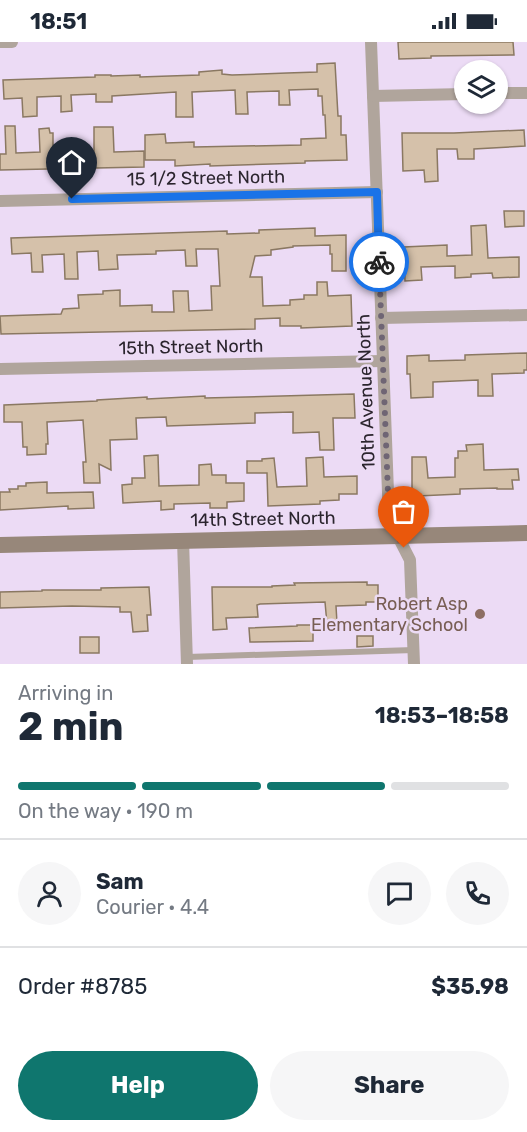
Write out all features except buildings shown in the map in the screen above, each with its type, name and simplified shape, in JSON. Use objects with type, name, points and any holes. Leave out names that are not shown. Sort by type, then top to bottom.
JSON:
[{"type":"street","points":[[0,42],[12,42]]},
{"type":"street","name":"10th Avenue North","points":[[371,42],[389,519],[410,560],[414,664]]},
{"type":"street","points":[[508,93],[527,93]]},
{"type":"street","points":[[373,96],[454,94]]},
{"type":"street","name":"15 1/2 Street North","points":[[0,201],[377,192]]},
{"type":"street","points":[[381,318],[527,315]]},
{"type":"street","name":"15th Street North","points":[[0,369],[382,361]]},
{"type":"street","name":"14th Street North","points":[[0,545],[527,533]]},
{"type":"street","points":[[183,540],[187,660]]},
{"type":"lane","points":[[187,660],[414,650]]},
{"type":"way so far","points":[[379,262],[389,519],[404,548]]},
{"type":"place","name":"Robert Asp Elementary School","points":[[480,614]]},
{"type":"route","points":[[72,199],[377,192],[379,262]]}]
